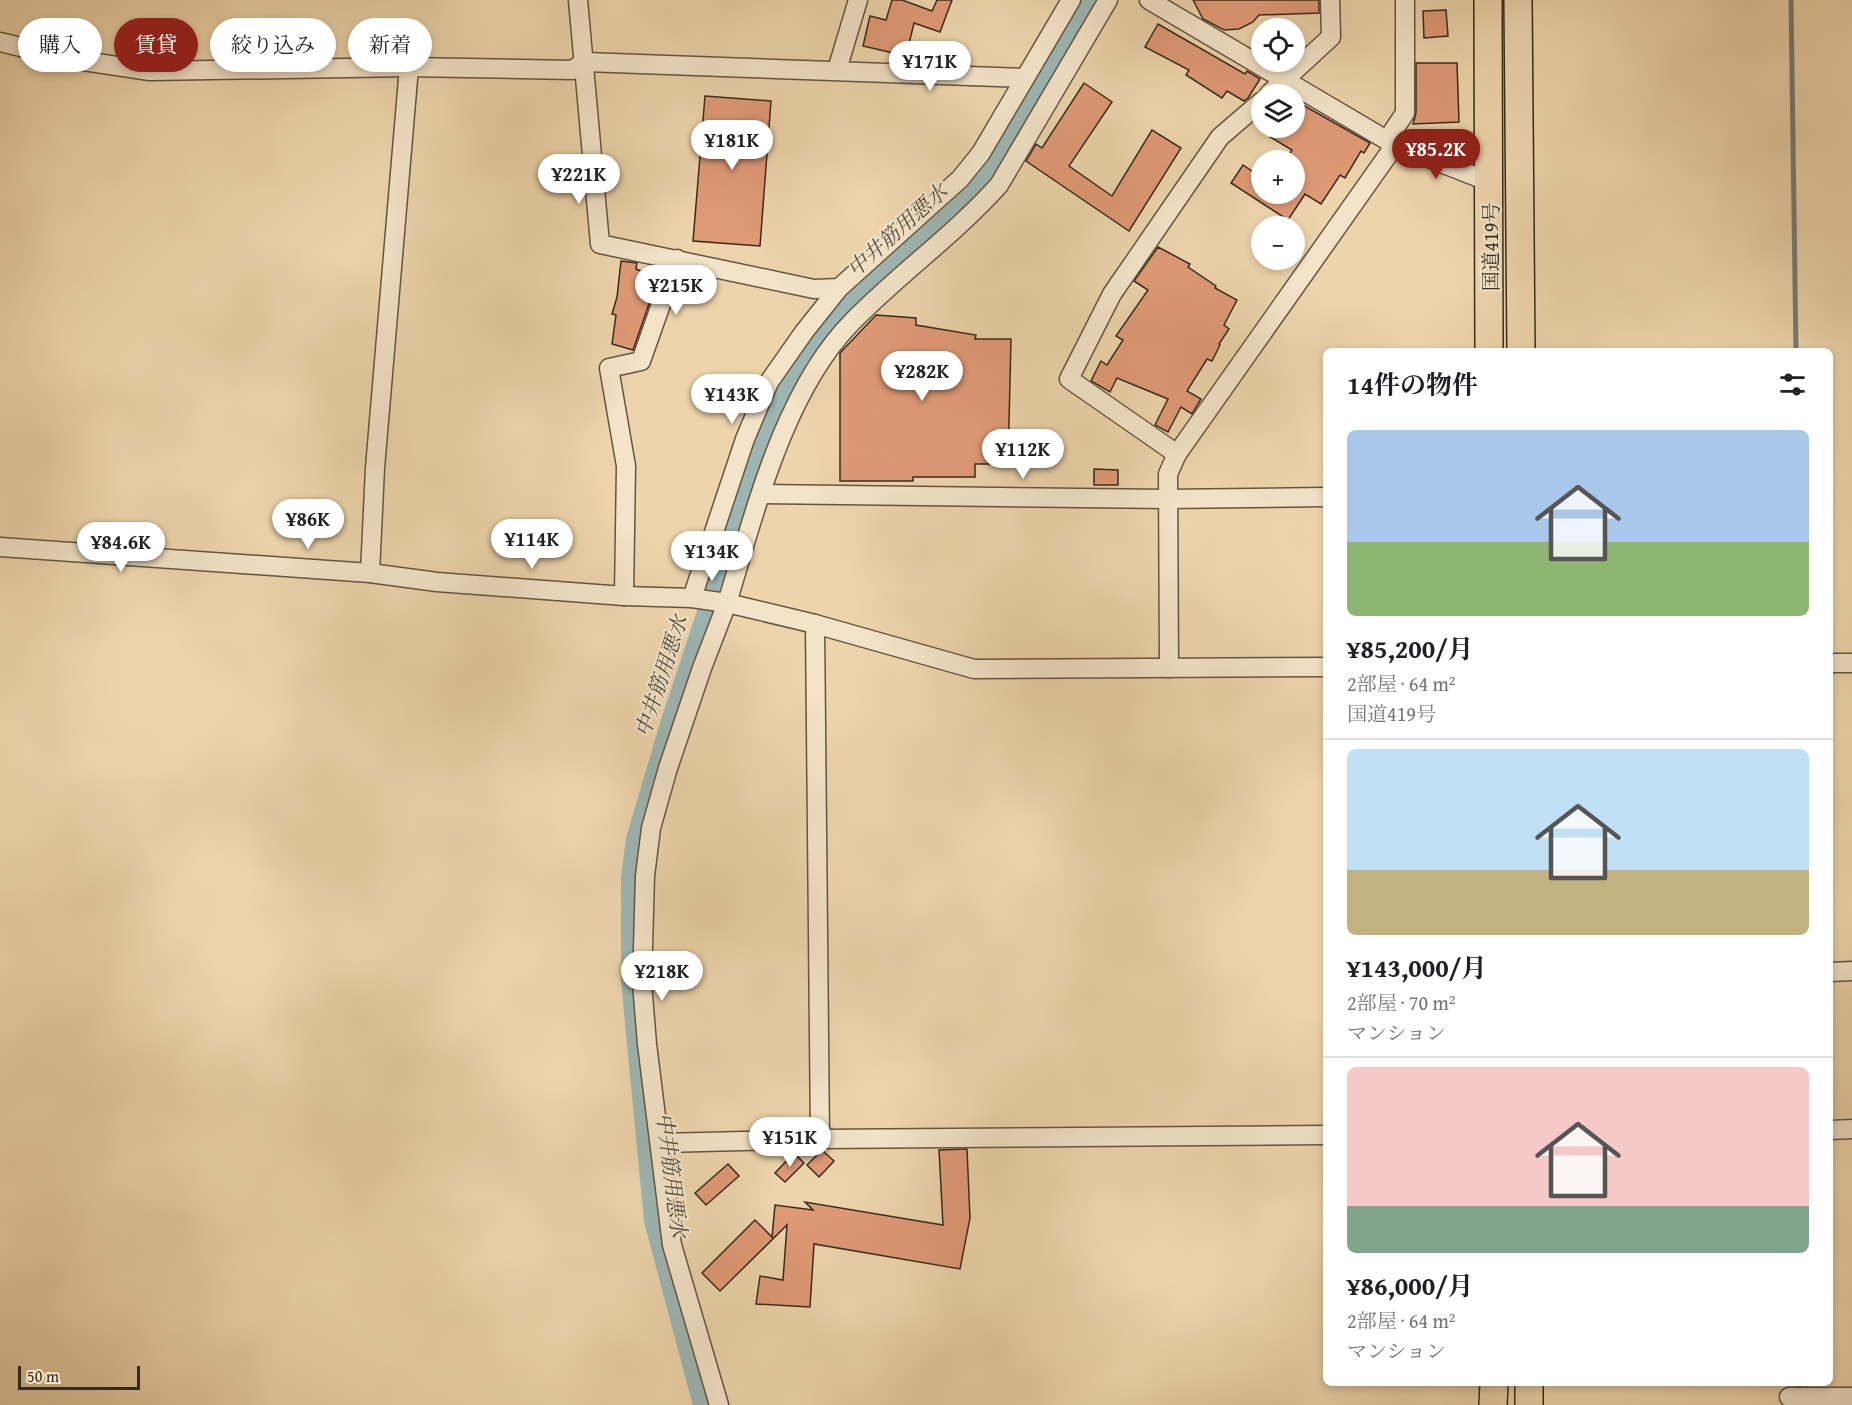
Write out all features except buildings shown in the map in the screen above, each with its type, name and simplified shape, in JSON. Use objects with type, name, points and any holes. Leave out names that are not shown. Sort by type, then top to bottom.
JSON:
[{"type":"highway","name":"国道419号","points":[[1488,0],[1491,182],[1489,348]]},
{"type":"highway","name":"国道419号","points":[[1518,0],[1521,348]]},
{"type":"highway","points":[[1493,1405],[1494,1386]]},
{"type":"highway","points":[[1529,1386],[1529,1405]]},
{"type":"street","points":[[578,0],[600,244],[814,289],[840,288]]},
{"type":"street","points":[[837,70],[858,0]]},
{"type":"street","points":[[692,598],[745,439],[769,382],[804,332],[840,288],[960,179],[981,153],[1071,0]]},
{"type":"street","points":[[719,1405],[672,1245],[647,1044],[642,983],[645,876],[651,828],[668,768],[727,603],[761,494],[792,413],[815,368],[851,322],[976,210],[999,185],[1108,0]]},
{"type":"street","points":[[1149,0],[1391,143],[1491,182]]},
{"type":"street","points":[[1281,84],[1331,37],[1330,0]]},
{"type":"street","points":[[1169,668],[1168,474],[1178,454],[1391,143],[1405,113],[1405,0]]},
{"type":"street","points":[[0,42],[70,59],[150,71],[348,67]]},
{"type":"street","points":[[432,67],[572,70],[585,62],[1025,78]]},
{"type":"street","points":[[370,573],[376,456],[408,72]]},
{"type":"street","points":[[1178,454],[1069,379],[1112,294],[1220,137],[1251,110]]},
{"type":"street","points":[[880,252],[903,276]]},
{"type":"street","points":[[624,596],[626,466],[609,368],[641,361],[677,259]]},
{"type":"street","points":[[761,494],[1167,500],[1323,497]]},
{"type":"street","points":[[0,547],[370,573],[437,582],[624,596],[692,598],[727,603],[815,624],[974,669],[1323,667]]},
{"type":"street","points":[[815,624],[820,1139]]},
{"type":"street","points":[[1833,663],[1852,663]]},
{"type":"street","points":[[1833,972],[1852,971]]},
{"type":"street","points":[[1833,1130],[1852,1129]]},
{"type":"street","points":[[661,1143],[820,1139],[1323,1135]]},
{"type":"street","points":[[1797,1395],[1852,1396]]},
{"type":"waterway","name":"中井筋用悪水","points":[[701,1405],[652,1221],[629,981],[629,877],[634,839],[669,721],[776,403],[801,357],[830,321],[961,203],[990,170],[1088,0]]},
{"type":"waterway","points":[[1791,0],[1796,348]]},
{"type":"waterway","points":[[1799,1386],[1799,1394]]}]
